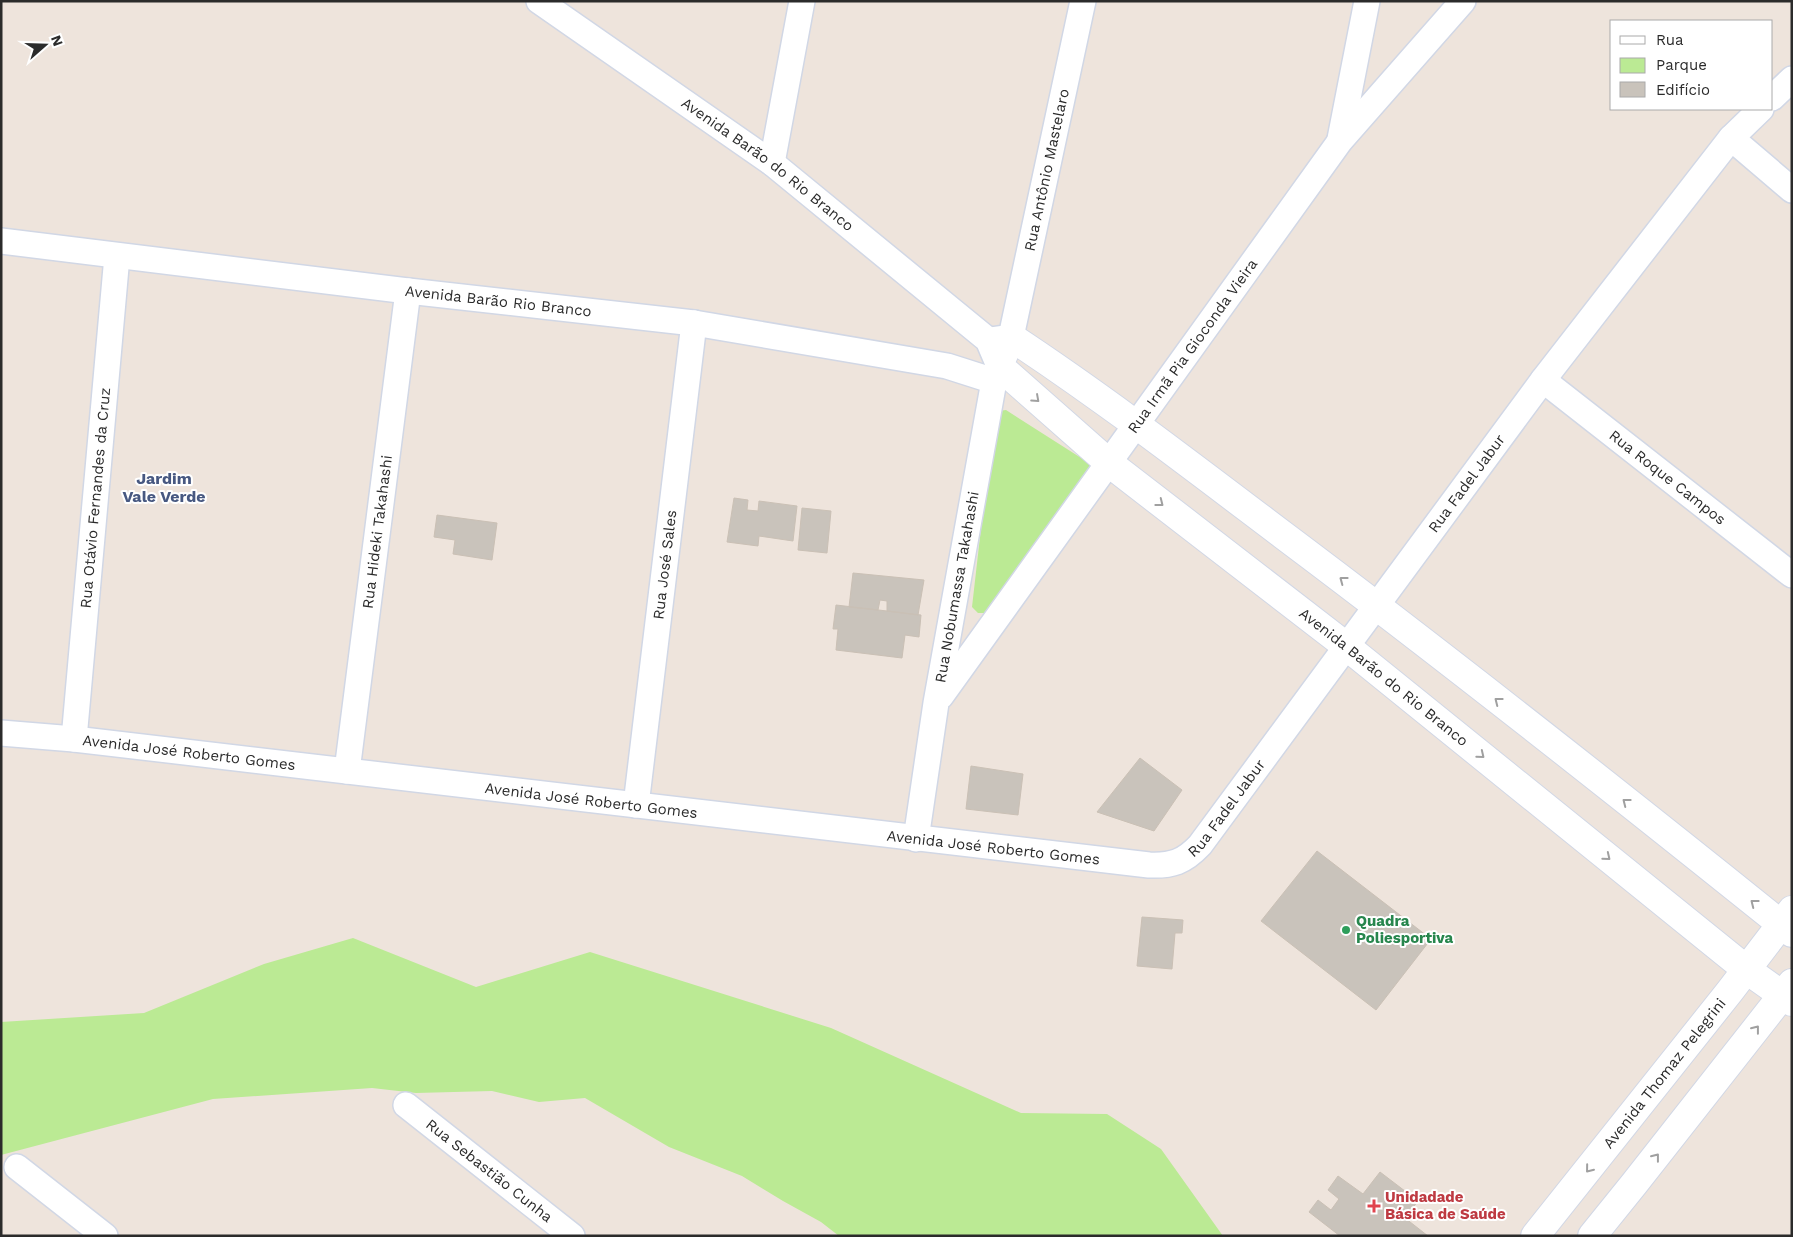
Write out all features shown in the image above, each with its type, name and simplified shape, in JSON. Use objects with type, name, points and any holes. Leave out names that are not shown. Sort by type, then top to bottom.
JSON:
[{"type":"street","name":"Avenida Barão do Rio Branco","points":[[539,1],[772,163],[1000,339],[1068,375],[1136,424],[1376,605],[1788,922]]},
{"type":"street","points":[[772,163],[802,1]]},
{"type":"street","name":"Rua Antônio Mastelaro","points":[[1000,339],[1083,1]]},
{"type":"street","points":[[1340,141],[1367,1]]},
{"type":"street","name":"Rua Irmã Pia Gioconda Vieira","points":[[936,703],[1340,141],[1463,1]]},
{"type":"street","points":[[1773,97],[1792,79]]},
{"type":"street","name":"Rua Fadel Jabur","points":[[1179,862],[1190,856],[1200,845],[1543,380],[1731,138],[1760,110]]},
{"type":"street","points":[[1731,138],[1792,190]]},
{"type":"street","name":"Avenida Barão Rio Branco","points":[[1,241],[408,291],[694,323],[997,373]]},
{"type":"street","name":"Rua Otávio Fernandes da Cruz","points":[[74,740],[116,256]]},
{"type":"street","name":"Rua Hideki Takahashi","points":[[347,771],[408,291]]},
{"type":"street","name":"Rua José Sales","points":[[636,805],[694,323]]},
{"type":"street","name":"Rua Nobumassa Takahashi","points":[[916,839],[936,703],[997,373],[1000,339]]},
{"type":"street","name":"Avenida Barão do Rio Branco","points":[[997,373],[1109,463],[1346,646],[1747,970],[1789,994]]},
{"type":"street","name":"Rua Roque Campos","points":[[1543,380],[1792,574]]},
{"type":"street","name":"Avenida José Roberto Gomes","points":[[1,733],[347,771],[1150,865],[1164,866],[1179,862]]},
{"type":"street","name":"Avenida Thomaz Pelegrini","points":[[1535,1236],[1747,970],[1788,922]]},
{"type":"street","points":[[1592,1236],[1789,994]]},
{"type":"street","name":"Rua Sebastião Cunha","points":[[406,1105],[572,1236]]},
{"type":"street","points":[[17,1167],[105,1236]]},
{"type":"green space","points":[[1006,410],[1089,463],[1092,472],[986,613],[978,613],[972,607],[993,423],[999,411]]},
{"type":"green space","points":[[353,938],[476,987],[590,952],[831,1028],[1021,1113],[1107,1114],[1161,1149],[1223,1236],[839,1236],[821,1222],[742,1176],[669,1147],[585,1098],[539,1102],[492,1091],[416,1093],[372,1088],[213,1099],[1,1155],[1,1022],[144,1013],[264,964]]},
{"type":"building","points":[[734,498],[748,500],[747,510],[758,511],[759,501],[797,506],[793,541],[759,536],[758,546],[727,542]]},
{"type":"building","points":[[802,508],[831,511],[827,553],[798,550]]},
{"type":"building","points":[[437,515],[497,523],[492,560],[453,554],[455,540],[434,537]]},
{"type":"building","points":[[853,573],[924,580],[918,615],[887,611],[887,601],[880,600],[878,610],[849,607]]},
{"type":"building","points":[[836,605],[921,615],[919,637],[905,635],[902,658],[836,650],[838,629],[833,629]]},
{"type":"building","points":[[1140,758],[1182,790],[1154,831],[1097,812]]},
{"type":"building","points":[[971,766],[1023,774],[1018,815],[966,809]]},
{"type":"building","name":"Quadra Poliesportiva","points":[[1317,851],[1431,939],[1376,1010],[1261,921]]},
{"type":"building","points":[[1142,917],[1183,920],[1182,933],[1175,933],[1172,969],[1137,966]]},
{"type":"building","name":"Unidadade Básica de Saúde","points":[[1380,1172],[1418,1201],[1405,1218],[1428,1236],[1340,1236],[1309,1212],[1318,1200],[1331,1210],[1339,1199],[1328,1190],[1338,1176],[1363,1194]]},
{"type":"place","name":"Quadra Poliesportiva","points":[[1346,930]]},
{"type":"place","name":"Unidadade Básica de Saúde","points":[[1374,1206]]},
{"type":"district","name":"Jardim Vale Verde","points":[[164,487]]}]
